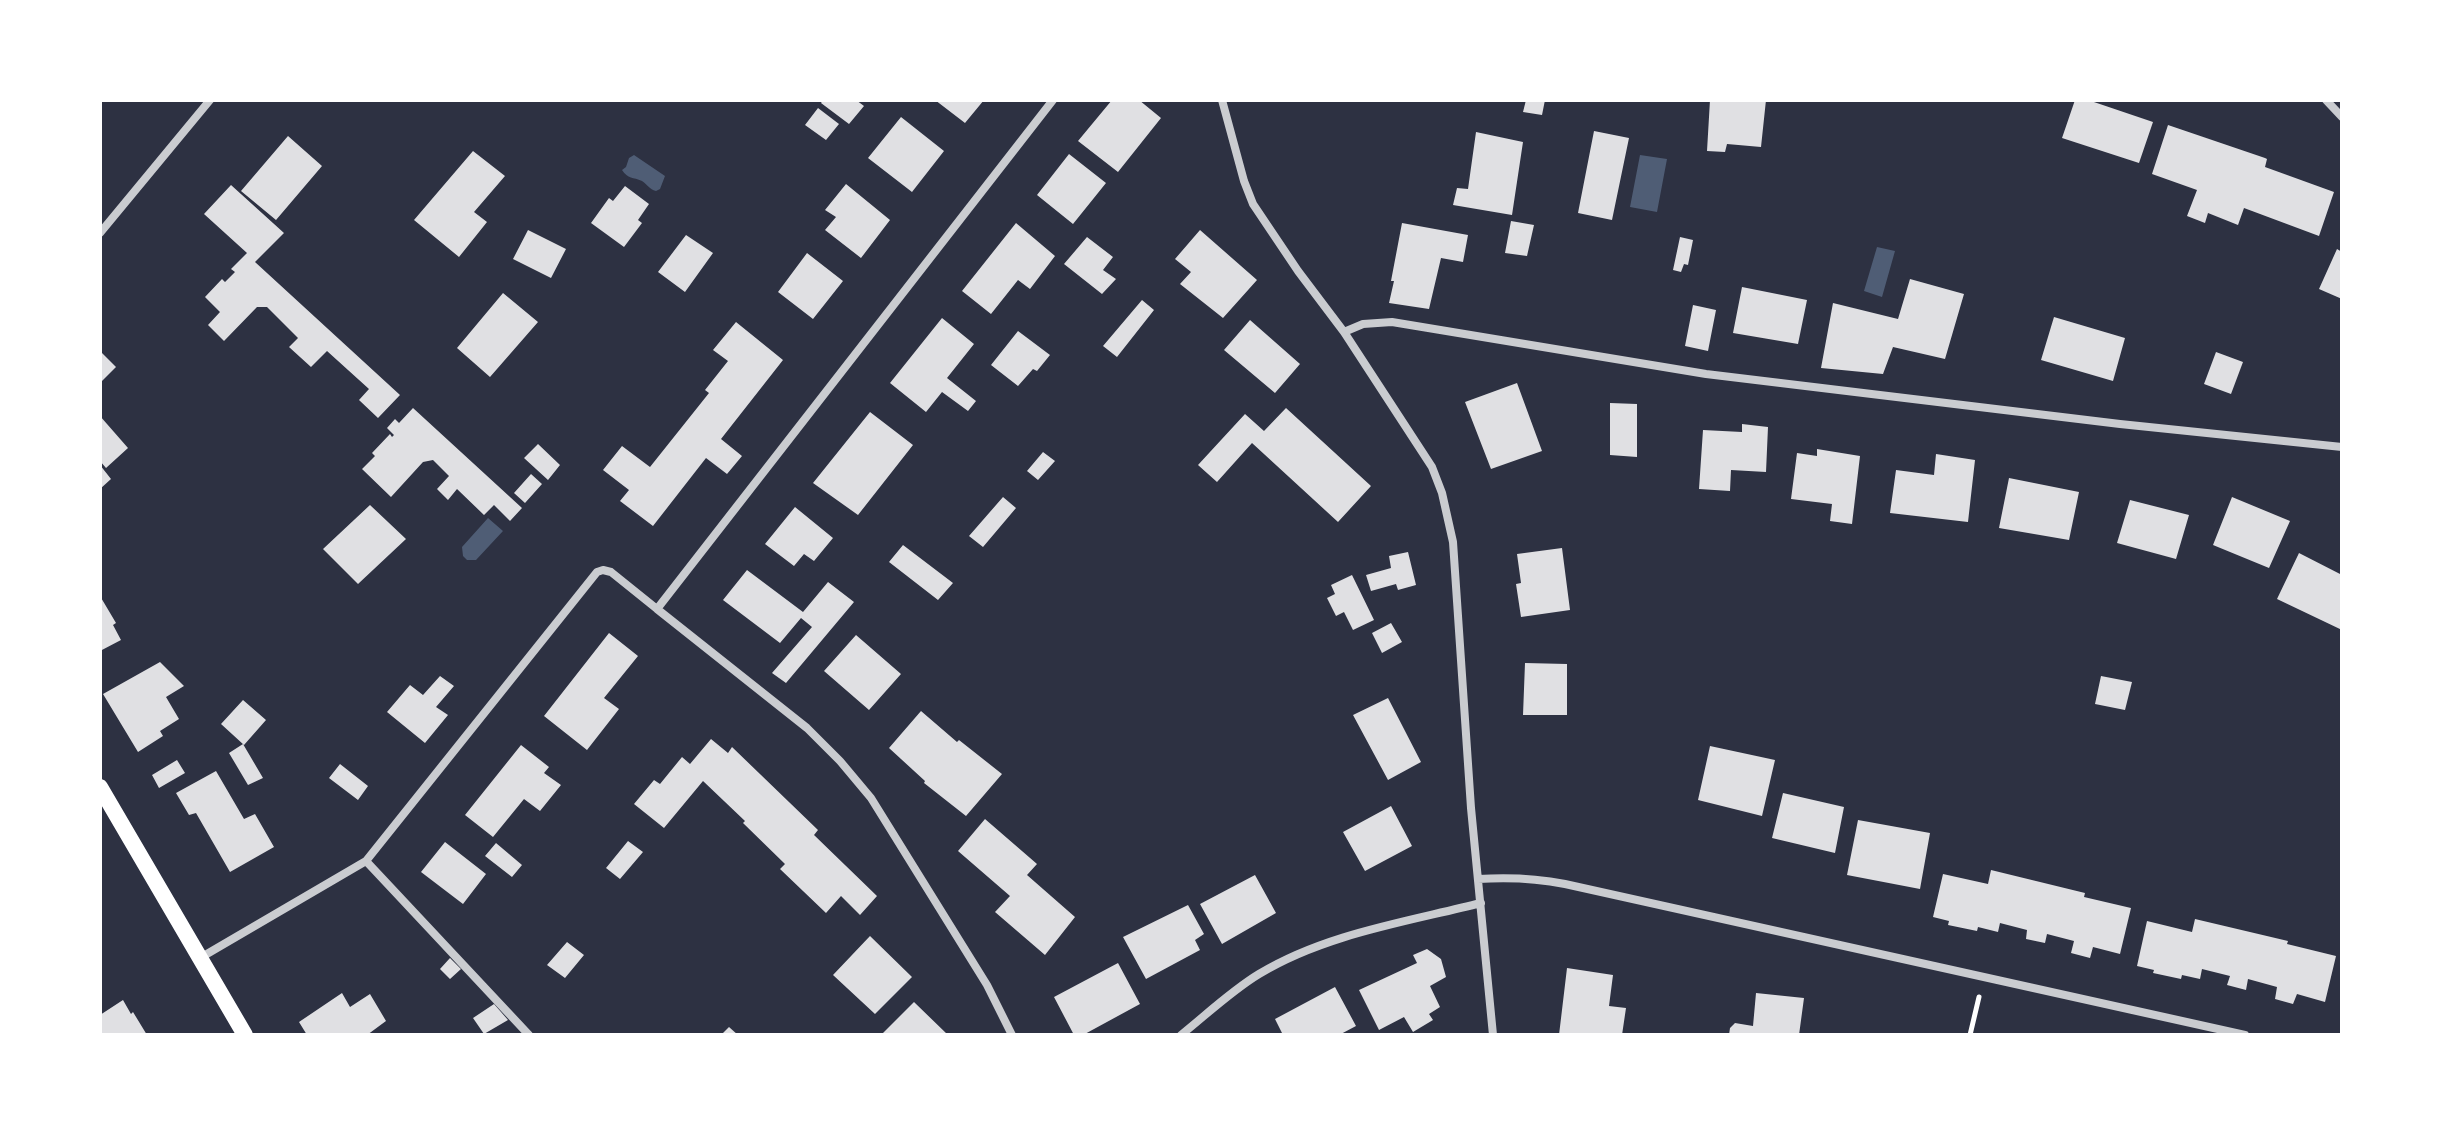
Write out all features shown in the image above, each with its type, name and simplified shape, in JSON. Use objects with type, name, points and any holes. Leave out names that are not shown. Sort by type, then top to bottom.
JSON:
[{"type":"main road","points":[[100,787],[245,1035]]},
{"type":"street","points":[[100,233],[210,100]]},
{"type":"street","points":[[657,609],[1053,100]]},
{"type":"street","points":[[1222,100],[1253,204],[1344,332],[1432,467],[1449,518],[1493,1035]]},
{"type":"street","points":[[2326,100],[2342,117]]},
{"type":"street","points":[[1344,332],[1363,324],[1392,322],[1706,374],[2120,424],[2342,447]]},
{"type":"street","points":[[200,958],[366,861],[597,572],[603,570],[611,572],[807,728],[840,761],[871,798],[987,985],[1012,1035]]},
{"type":"street","points":[[366,861],[529,1035]]},
{"type":"street","points":[[1478,879],[1536,878],[2245,1035]]},
{"type":"street","points":[[1181,1035],[1256,975],[1287,959],[1325,943],[1481,903]]},
{"type":"path","points":[[1970,1035],[1984,977]]},
{"type":"water","points":[[634,155],[665,176],[660,189],[654,190],[622,170]]},
{"type":"water","points":[[1640,155],[1667,159],[1657,212],[1630,207]]},
{"type":"water","points":[[1877,247],[1895,251],[1882,297],[1864,291]]},
{"type":"water","points":[[488,518],[503,531],[476,560],[467,560],[462,547]]},
{"type":"building","points":[[823,100],[856,100],[864,106],[849,124],[821,103]]},
{"type":"building","points":[[935,100],[984,100],[965,123]]},
{"type":"building","points":[[1112,100],[1139,100],[1161,118],[1118,172],[1078,141]]},
{"type":"building","points":[[1526,100],[1545,100],[1542,115],[1523,112]]},
{"type":"building","points":[[1710,100],[1766,100],[1761,147],[1727,144],[1725,152],[1707,151]]},
{"type":"building","points":[[2075,100],[2088,100],[2153,122],[2139,163],[2062,138]]},
{"type":"building","points":[[818,108],[839,124],[826,140],[805,125]]},
{"type":"building","points":[[901,117],[944,151],[912,192],[868,158]]},
{"type":"building","points":[[2168,125],[2265,158],[2265,167],[2334,192],[2319,236],[2244,208],[2238,225],[2208,213],[2205,223],[2187,216],[2197,190],[2152,174]]},
{"type":"building","points":[[1594,131],[1629,138],[1612,220],[1578,213]]},
{"type":"building","points":[[1476,132],[1523,142],[1512,215],[1453,205],[1457,188],[1468,189]]},
{"type":"building","points":[[288,136],[322,166],[276,220],[241,191]]},
{"type":"building","points":[[473,151],[505,176],[474,212],[487,222],[459,257],[414,220]]},
{"type":"building","points":[[1069,154],[1106,183],[1073,224],[1037,195]]},
{"type":"building","points":[[846,184],[890,220],[861,258],[825,230],[836,217],[825,210]]},
{"type":"building","points":[[231,185],[284,233],[255,262],[400,395],[378,418],[359,400],[369,389],[327,351],[311,367],[289,347],[298,338],[267,307],[257,307],[224,341],[208,325],[220,312],[205,297],[222,279],[225,282],[235,272],[231,269],[247,253],[204,214]]},
{"type":"building","points":[[625,186],[649,204],[638,220],[642,223],[624,247],[591,223],[609,198],[613,201]]},
{"type":"building","points":[[1511,221],[1534,225],[1527,256],[1505,253]]},
{"type":"building","points":[[1016,223],[1055,256],[1030,289],[1018,280],[991,314],[962,291]]},
{"type":"building","points":[[1402,223],[1468,235],[1463,262],[1441,258],[1429,309],[1389,303]]},
{"type":"building","points":[[528,230],[566,249],[551,278],[513,259]]},
{"type":"building","points":[[1200,230],[1257,280],[1223,318],[1180,284],[1191,272],[1175,259]]},
{"type":"building","points":[[686,235],[713,253],[685,292],[658,272]]},
{"type":"building","points":[[1087,237],[1113,257],[1103,270],[1116,279],[1102,294],[1064,264]]},
{"type":"building","points":[[1680,237],[1693,240],[1688,265],[1684,264],[1681,272],[1673,270]]},
{"type":"building","points":[[2337,249],[2342,252],[2342,299],[2319,289]]},
{"type":"building","points":[[807,253],[843,281],[813,319],[778,292]]},
{"type":"building","points":[[1910,279],[1964,294],[1945,359],[1893,347],[1883,374],[1821,368],[1833,303],[1898,319]]},
{"type":"building","points":[[1742,287],[1807,300],[1798,344],[1733,333]]},
{"type":"building","points":[[503,293],[538,322],[490,377],[457,348]]},
{"type":"building","points":[[1142,300],[1154,310],[1117,357],[1103,346]]},
{"type":"building","points":[[1693,305],[1716,310],[1708,351],[1685,346]]},
{"type":"building","points":[[2054,317],[2125,338],[2113,381],[2041,360]]},
{"type":"building","points":[[942,318],[974,344],[947,378],[976,401],[968,411],[942,392],[926,412],[890,383]]},
{"type":"building","points":[[1250,320],[1300,364],[1275,393],[1224,350]]},
{"type":"building","points":[[736,322],[783,360],[721,439],[742,456],[727,474],[706,458],[653,526],[620,501],[629,490],[603,470],[622,446],[650,467],[709,393],[705,390],[728,361],[713,350]]},
{"type":"building","points":[[1018,331],[1050,355],[1037,371],[1033,369],[1018,386],[991,365]]},
{"type":"building","points":[[100,351],[116,367],[100,383]]},
{"type":"building","points":[[2216,352],[2243,362],[2231,394],[2204,384]]},
{"type":"building","points":[[1517,383],[1542,451],[1491,469],[1465,402]]},
{"type":"building","points":[[1610,403],[1637,404],[1637,457],[1610,455]]},
{"type":"building","points":[[413,408],[522,508],[510,521],[494,505],[484,515],[457,489],[448,500],[437,489],[449,476],[433,460],[423,462],[391,497],[362,469],[375,456],[372,453],[390,434],[392,437],[394,435],[387,428],[395,419],[399,423]]},
{"type":"building","points":[[1286,408],[1371,486],[1338,522],[1252,443],[1217,482],[1198,465],[1245,414],[1264,431]]},
{"type":"building","points":[[870,412],[913,445],[858,515],[813,483]]},
{"type":"building","points":[[100,416],[128,448],[106,468],[100,461]]},
{"type":"building","points":[[1742,424],[1768,427],[1766,472],[1731,470],[1730,491],[1699,489],[1703,430],[1742,432]]},
{"type":"building","points":[[538,444],[560,465],[548,480],[524,458]]},
{"type":"building","points":[[1817,449],[1860,456],[1852,524],[1830,521],[1832,504],[1791,499],[1797,453],[1817,456]]},
{"type":"building","points":[[1043,452],[1055,461],[1038,480],[1027,471]]},
{"type":"building","points":[[1936,454],[1975,460],[1968,522],[1890,513],[1896,470],[1934,475]]},
{"type":"building","points":[[100,465],[111,479],[100,489]]},
{"type":"building","points":[[531,474],[542,484],[525,503],[514,493]]},
{"type":"building","points":[[2009,478],[2079,492],[2069,540],[1999,528]]},
{"type":"building","points":[[1003,497],[1016,508],[983,547],[969,536]]},
{"type":"building","points":[[2232,497],[2290,521],[2269,568],[2213,545]]},
{"type":"building","points":[[2130,500],[2189,515],[2176,559],[2117,543]]},
{"type":"building","points":[[370,505],[406,539],[358,584],[323,549]]},
{"type":"building","points":[[795,507],[833,538],[814,561],[804,554],[794,566],[765,544]]},
{"type":"building","points":[[903,545],[953,583],[938,600],[889,562]]},
{"type":"building","points":[[1562,548],[1570,610],[1521,617],[1516,584],[1521,583],[1517,554]]},
{"type":"building","points":[[1408,552],[1416,585],[1398,590],[1396,584],[1371,591],[1366,575],[1391,568],[1389,556]]},
{"type":"building","points":[[2299,553],[2342,575],[2342,630],[2277,599]]},
{"type":"building","points":[[747,570],[803,612],[828,582],[854,602],[786,683],[772,673],[812,627],[801,618],[780,643],[723,600]]},
{"type":"building","points":[[1352,575],[1374,620],[1353,630],[1344,612],[1336,616],[1327,598],[1335,594],[1331,585]]},
{"type":"building","points":[[100,596],[116,623],[113,625],[121,640],[100,651]]},
{"type":"building","points":[[1391,623],[1402,642],[1382,653],[1372,633]]},
{"type":"building","points":[[609,633],[638,656],[604,698],[619,709],[587,750],[544,716]]},
{"type":"building","points":[[856,635],[901,674],[869,710],[824,671]]},
{"type":"building","points":[[160,662],[184,686],[166,697],[179,719],[160,731],[163,736],[138,752],[103,694]]},
{"type":"building","points":[[1525,663],[1567,664],[1567,715],[1523,715]]},
{"type":"building","points":[[440,676],[454,686],[436,707],[448,715],[425,743],[387,712],[410,685],[423,695]]},
{"type":"building","points":[[2101,676],[2132,682],[2125,710],[2095,704]]},
{"type":"building","points":[[1388,698],[1421,762],[1388,780],[1353,715]]},
{"type":"building","points":[[243,700],[266,720],[244,745],[221,724]]},
{"type":"building","points":[[921,711],[1002,774],[966,816],[924,783],[889,748]]},
{"type":"building","points":[[711,739],[728,753],[732,747],[818,830],[814,835],[877,896],[860,915],[841,896],[826,913],[780,869],[785,864],[703,781],[664,828],[634,804],[654,780],[660,784],[682,757],[690,764]]},
{"type":"building","points":[[243,744],[263,778],[248,785],[229,753]]},
{"type":"building","points":[[521,745],[549,767],[544,773],[561,785],[540,811],[524,799],[493,837],[465,815]]},
{"type":"building","points":[[1710,746],[1775,760],[1762,816],[1698,800]]},
{"type":"building","points":[[177,760],[185,773],[159,788],[152,775]]},
{"type":"building","points":[[340,764],[368,786],[358,800],[329,778]]},
{"type":"building","points":[[216,771],[244,819],[255,814],[274,847],[230,872],[196,813],[189,815],[176,793]]},
{"type":"building","points":[[1783,793],[1844,807],[1835,853],[1772,838]]},
{"type":"building","points":[[1391,806],[1412,846],[1365,871],[1343,832]]},
{"type":"building","points":[[985,819],[1037,864],[1027,875],[1075,917],[1045,955],[995,912],[1010,896],[958,851]]},
{"type":"building","points":[[1858,820],[1930,833],[1920,889],[1847,875]]},
{"type":"building","points":[[628,841],[643,852],[620,879],[606,868]]},
{"type":"building","points":[[445,842],[486,874],[463,904],[421,872]]},
{"type":"building","points":[[496,843],[522,865],[512,877],[485,856]]},
{"type":"building","points":[[1991,870],[2085,893],[2084,897],[2131,908],[2120,954],[2093,947],[2090,958],[2071,953],[2074,941],[2047,934],[2045,943],[2026,939],[2027,930],[2000,923],[1998,932],[1978,927],[1977,931],[1948,925],[1949,921],[1933,917],[1943,874],[1988,884]]},
{"type":"building","points":[[1255,875],[1276,913],[1222,944],[1200,904]]},
{"type":"building","points":[[1188,905],[1204,934],[1195,940],[1200,950],[1146,979],[1123,937]]},
{"type":"building","points":[[2195,919],[2336,956],[2325,1002],[2297,994],[2293,1004],[2275,999],[2277,987],[2248,979],[2246,990],[2227,985],[2230,976],[2202,969],[2200,979],[2182,975],[2181,979],[2137,966],[2147,921],[2192,932]]},
{"type":"building","points":[[870,936],[912,977],[875,1014],[833,975]]},
{"type":"building","points":[[567,942],[584,955],[565,978],[547,965]]},
{"type":"building","points":[[1427,949],[1441,959],[1446,977],[1430,986],[1440,1007],[1429,1014],[1433,1020],[1413,1032],[1404,1017],[1379,1030],[1359,990],[1417,963],[1413,955]]},
{"type":"building","points":[[450,958],[461,969],[450,979],[440,969]]},
{"type":"building","points":[[1118,963],[1140,1004],[1083,1035],[1074,1035],[1054,997]]},
{"type":"building","points":[[1567,968],[1613,975],[1609,1006],[1626,1008],[1622,1035],[1559,1035]]},
{"type":"building","points":[[1335,987],[1356,1026],[1339,1035],[1283,1035],[1275,1019]]},
{"type":"building","points":[[342,993],[350,1007],[370,994],[386,1021],[367,1035],[307,1035],[299,1022]]},
{"type":"building","points":[[1756,993],[1804,998],[1799,1035],[1729,1035],[1735,1023],[1753,1026]]},
{"type":"building","points":[[123,1000],[147,1035],[100,1035],[100,1015]]},
{"type":"building","points":[[914,1002],[948,1035],[881,1035]]},
{"type":"building","points":[[494,1004],[508,1020],[484,1034],[473,1018]]},
{"type":"building","points":[[729,1027],[738,1035],[721,1035]]}]
